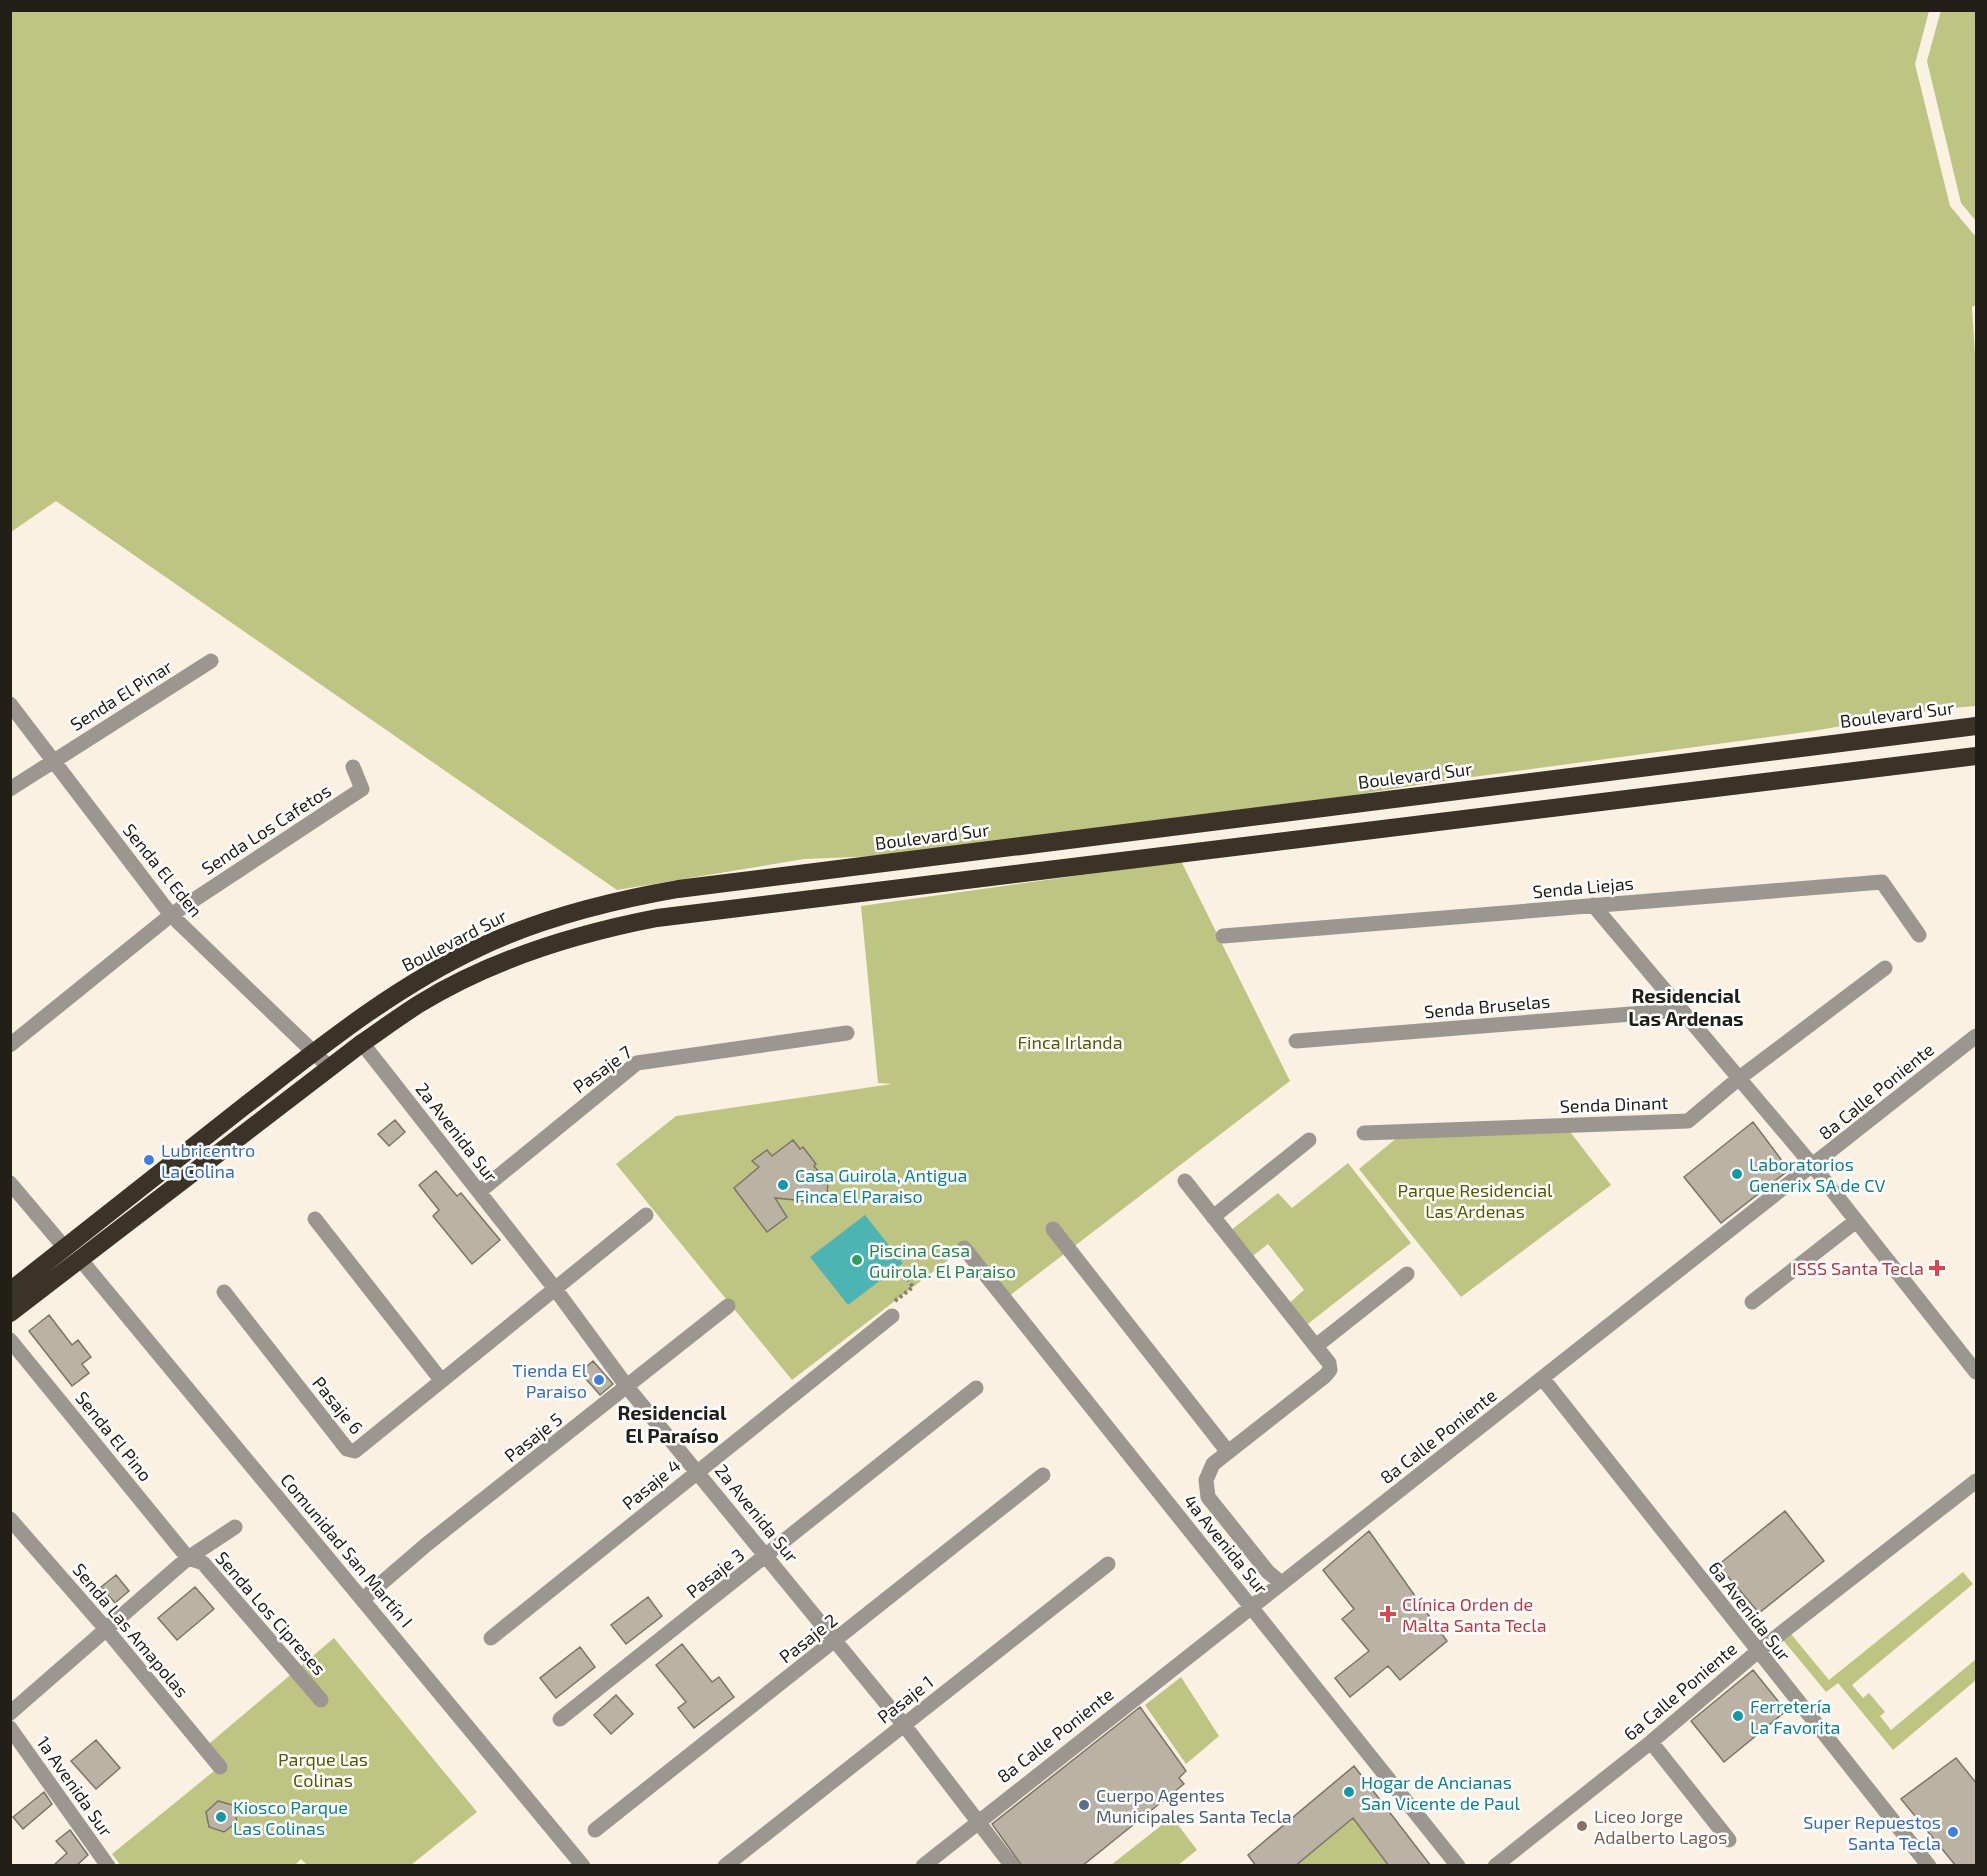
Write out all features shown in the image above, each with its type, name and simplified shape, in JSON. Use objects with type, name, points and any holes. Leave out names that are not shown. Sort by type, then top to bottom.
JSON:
[{"type":"highway","name":"Boulevard Sur","points":[[10,1292],[314,1052],[386,1000],[477,949],[557,918],[633,897],[678,889],[1977,726]]},
{"type":"highway","points":[[10,1313],[362,1043],[420,1004],[501,963],[567,938],[657,918],[1977,756]]},
{"type":"street","name":"Senda El Pinar","points":[[10,789],[211,661]]},
{"type":"street","name":"Senda El Eden","points":[[10,704],[171,915],[330,1068]]},
{"type":"street","name":"Senda Los Cafetos","points":[[171,915],[362,789],[353,767]]},
{"type":"street","name":"Senda Liejas","points":[[1223,936],[1882,882],[1919,935]]},
{"type":"street","points":[[1593,905],[1813,1166],[1977,1372]]},
{"type":"street","points":[[10,1045],[171,915]]},
{"type":"street","name":"Senda Dinant","points":[[1364,1133],[1688,1121],[1738,1078],[1886,968]]},
{"type":"street","name":"Senda Bruselas","points":[[1296,1041],[1681,1010]]},
{"type":"street","name":"Pasaje 7","points":[[479,1192],[637,1063],[847,1034]]},
{"type":"street","name":"8a Calle Poniente","points":[[923,1866],[1250,1605],[1543,1380],[1977,1036]]},
{"type":"street","name":"2a Avenida Sur","points":[[362,1043],[556,1290],[628,1388],[904,1725],[1012,1866]]},
{"type":"street","points":[[1213,1217],[1309,1140]]},
{"type":"street","points":[[1185,1181],[1329,1363],[1330,1370],[1325,1376],[1228,1452],[1208,1471],[1206,1489],[1208,1497],[1268,1572],[1280,1582]]},
{"type":"street","points":[[10,1184],[65,1248]]},
{"type":"street","name":"Pasaje 6","points":[[224,1292],[351,1452],[556,1290],[646,1215]]},
{"type":"street","points":[[315,1219],[441,1380]]},
{"type":"street","points":[[1752,1302],[1856,1221]]},
{"type":"street","points":[[1053,1229],[1228,1452]]},
{"type":"street","name":"4a Avenida Sur","points":[[964,1248],[1458,1866]]},
{"type":"street","name":"Comunidad San Martín I","points":[[80,1259],[583,1866]]},
{"type":"street","points":[[1316,1346],[1407,1274]]},
{"type":"street","name":"Pasaje 5","points":[[363,1599],[427,1544],[628,1388],[728,1306]]},
{"type":"street","name":"Pasaje 4","points":[[491,1638],[892,1316]]},
{"type":"street","name":"Senda El Pino","points":[[10,1340],[188,1558]]},
{"type":"street","name":"6a Avenida Sur","points":[[1543,1380],[1929,1866]]},
{"type":"street","name":"Pasaje 3","points":[[560,1719],[767,1557],[976,1388]]},
{"type":"street","name":"Pasaje 2","points":[[595,1830],[1043,1475]]},
{"type":"street","name":"6a Calle Poniente","points":[[1495,1866],[1651,1742],[1757,1652],[1977,1480]]},
{"type":"street","name":"Senda Las Amapolas","points":[[10,1519],[106,1629],[220,1767]]},
{"type":"street","points":[[10,1713],[188,1558],[236,1527]]},
{"type":"street","name":"Senda Los Cipreses","points":[[188,1558],[203,1563],[321,1701]]},
{"type":"street","name":"Pasaje 1","points":[[725,1866],[1108,1564]]},
{"type":"street","name":"1a Avenida Sur","points":[[10,1728],[108,1866]]},
{"type":"street","points":[[1651,1742],[1730,1840]]},
{"type":"green space","points":[[1941,10],[1976,11],[1976,221],[1961,203],[1927,61]]},
{"type":"green space","points":[[11,11],[1929,11],[1915,64],[1950,206],[1976,237],[1976,305],[1972,307],[1976,369],[1976,706],[1940,709],[1813,731],[1443,781],[1240,813],[904,855],[804,859],[617,890],[56,501],[11,532]]},
{"type":"green space","name":"Finca Irlanda","points":[[1181,861],[1290,1081],[1008,1297],[969,1244],[792,1380],[616,1164],[676,1116],[892,1084],[878,1083],[861,906]]},
{"type":"green space","name":"Parque Residencial Las Ardenas","points":[[1564,1124],[1611,1185],[1461,1297],[1359,1169],[1398,1137]]},
{"type":"green space","points":[[1348,1163],[1411,1243],[1304,1327],[1287,1305],[1304,1290],[1268,1244],[1250,1258],[1230,1231],[1278,1193],[1292,1208]]},
{"type":"green space","points":[[1963,1572],[1973,1584],[1852,1685],[1863,1698],[1869,1693],[1885,1712],[1880,1716],[1891,1730],[1976,1659],[1976,1680],[1893,1750],[1838,1683],[1826,1692],[1783,1640],[1791,1634],[1829,1680]]},
{"type":"green space","name":"Parque Las Colinas","points":[[334,1638],[477,1812],[411,1865],[307,1865],[301,1859],[294,1866],[121,1866],[112,1854],[219,1767],[204,1748]]},
{"type":"green space","points":[[1181,1677],[1219,1736],[1186,1764],[1145,1705]]},
{"type":"green space","points":[[1172,1817],[1197,1850],[1178,1865],[1111,1865]]},
{"type":"green space","points":[[1353,1818],[1389,1865],[1296,1864]]},
{"type":"water","name":"Piscina Casa Guirola. El Paraiso","points":[[865,1215],[903,1263],[848,1305],[810,1257]]},
{"type":"building","points":[[395,1120],[405,1132],[389,1146],[378,1134]]},
{"type":"building","name":"Laboratorios Generix SA de CV","points":[[1753,1122],[1789,1170],[1721,1223],[1684,1177]]},
{"type":"building","name":"Casa Guirola, Antigua Finca El Paraiso","points":[[793,1140],[800,1149],[803,1147],[816,1164],[814,1166],[828,1183],[827,1194],[816,1202],[775,1198],[787,1217],[767,1232],[734,1188],[759,1167],[752,1161],[767,1150],[772,1156]]},
{"type":"building","points":[[436,1171],[457,1196],[461,1193],[500,1240],[472,1264],[433,1216],[439,1210],[419,1185]]},
{"type":"building","points":[[49,1315],[72,1345],[78,1340],[91,1357],[82,1364],[89,1373],[72,1386],[29,1331]]},
{"type":"building","name":"Tienda El Paraiso","points":[[593,1361],[613,1384],[600,1395],[580,1372]]},
{"type":"building","points":[[1785,1511],[1824,1561],[1759,1613],[1718,1565]]},
{"type":"building","name":"Clínica Orden de Malta Santa Tecla","points":[[1369,1531],[1447,1641],[1400,1680],[1388,1666],[1350,1697],[1335,1678],[1369,1651],[1342,1619],[1354,1609],[1323,1570]]},
{"type":"building","points":[[116,1575],[129,1591],[115,1603],[101,1587]]},
{"type":"building","points":[[195,1587],[214,1609],[177,1640],[158,1618]]},
{"type":"building","points":[[648,1597],[662,1616],[626,1644],[611,1625]]},
{"type":"building","points":[[682,1644],[712,1682],[719,1677],[734,1697],[694,1728],[678,1708],[686,1702],[656,1665]]},
{"type":"building","points":[[580,1647],[595,1667],[556,1698],[540,1678]]},
{"type":"building","name":"Ferretería La Favorita","points":[[1753,1670],[1786,1711],[1724,1762],[1691,1721]]},
{"type":"building","points":[[616,1695],[633,1714],[611,1734],[594,1715]]},
{"type":"building","name":"Cuerpo Agentes Municipales Santa Tecla","points":[[1140,1707],[1186,1771],[1179,1778],[1184,1784],[1082,1866],[1022,1866],[992,1824]]},
{"type":"building","points":[[96,1740],[120,1768],[96,1789],[71,1761]]},
{"type":"building","name":"Super Repuestos Santa Tecla","points":[[1956,1758],[1977,1784],[1977,1866],[1956,1866],[1901,1799]]},
{"type":"building","name":"Hogar de Ancianas San Vicente de Paul","points":[[1354,1766],[1431,1866],[1389,1866],[1353,1818],[1295,1866],[1256,1866],[1248,1855]]},
{"type":"building","points":[[44,1792],[52,1804],[23,1829],[13,1817]]},
{"type":"building","name":"Kiosco Parque Las Colinas","points":[[218,1801],[233,1805],[237,1822],[224,1832],[209,1827],[206,1812]]},
{"type":"building","points":[[70,1830],[88,1855],[76,1866],[53,1866],[67,1853],[56,1841]]},
{"type":"place","name":"Lubricentro La Colina","points":[[149,1160]]},
{"type":"place","name":"Laboratorios Generix SA de CV","points":[[1737,1174]]},
{"type":"place","name":"Casa Guirola, Antigua Finca El Paraiso","points":[[783,1185]]},
{"type":"place","name":"Piscina Casa Guirola. El Paraiso","points":[[857,1260]]},
{"type":"place","name":"ISSS Santa Tecla","points":[[1937,1268]]},
{"type":"place","name":"Tienda El Paraiso","points":[[599,1380]]},
{"type":"place","name":"Clínica Orden de Malta Santa Tecla","points":[[1388,1614]]},
{"type":"place","name":"Ferretería La Favorita","points":[[1738,1716]]},
{"type":"place","name":"Hogar de Ancianas San Vicente de Paul","points":[[1349,1792]]},
{"type":"place","name":"Cuerpo Agentes Municipales Santa Tecla","points":[[1084,1805]]},
{"type":"place","name":"Kiosco Parque Las Colinas","points":[[221,1817]]},
{"type":"place","name":"Liceo Jorge Adalberto Lagos","points":[[1582,1826]]},
{"type":"place","name":"Super Repuestos Santa Tecla","points":[[1953,1832]]},
{"type":"district","name":"Residencial Las Ardenas","points":[[1686,1006]]},
{"type":"district","name":"Residencial El Paraíso","points":[[672,1424]]}]
